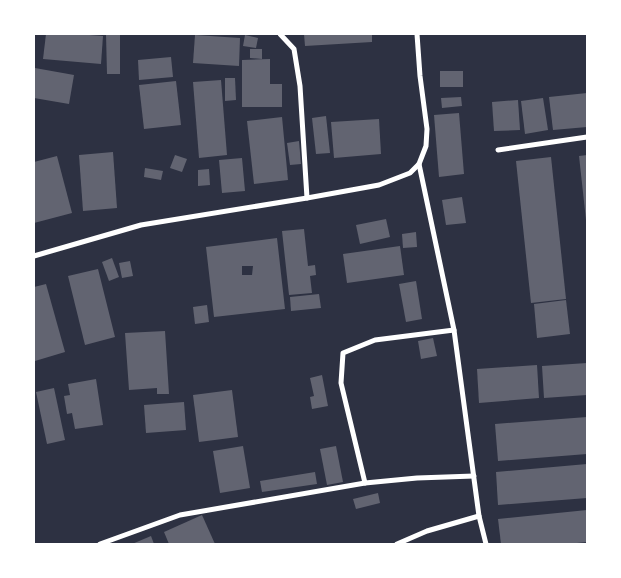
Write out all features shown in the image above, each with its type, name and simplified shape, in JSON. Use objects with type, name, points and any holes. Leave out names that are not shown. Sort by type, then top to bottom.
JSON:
[{"type":"street","points":[[280,34],[294,49],[299,77],[307,198]]},
{"type":"street","points":[[34,256],[141,224],[379,185],[410,173],[419,164],[426,146],[427,129],[417,34]]},
{"type":"street","points":[[498,150],[587,137]]},
{"type":"street","points":[[419,164],[454,330],[479,516],[486,544]]},
{"type":"street","points":[[365,483],[341,383],[344,353],[375,340],[454,330]]},
{"type":"street","points":[[100,544],[180,515],[365,483],[417,478],[474,476]]},
{"type":"street","points":[[397,544],[427,531],[479,516]]},
{"type":"building","points":[[46,34],[103,36],[101,64],[43,59]]},
{"type":"building","points":[[106,34],[120,34],[120,74],[107,74]]},
{"type":"building","points":[[304,34],[372,34],[372,42],[305,46]]},
{"type":"building","points":[[195,35],[240,38],[239,66],[193,63]]},
{"type":"building","points":[[245,35],[258,38],[256,48],[243,46]]},
{"type":"building","points":[[250,49],[262,49],[262,59],[250,58]]},
{"type":"building","points":[[171,57],[173,77],[139,80],[138,60]]},
{"type":"building","points":[[270,59],[270,84],[282,84],[282,107],[242,107],[242,60]]},
{"type":"building","points":[[35,68],[74,75],[69,104],[34,98]]},
{"type":"building","points":[[440,71],[463,71],[463,87],[440,87]]},
{"type":"building","points":[[225,78],[235,78],[236,100],[225,101]]},
{"type":"building","points":[[221,80],[227,155],[199,158],[193,82]]},
{"type":"building","points":[[176,81],[181,125],[144,129],[139,85]]},
{"type":"building","points":[[587,93],[587,127],[553,130],[549,97]]},
{"type":"building","points":[[461,97],[462,106],[442,108],[441,98]]},
{"type":"building","points":[[543,98],[548,130],[525,134],[521,101]]},
{"type":"building","points":[[518,100],[520,130],[494,131],[492,102]]},
{"type":"building","points":[[459,113],[464,174],[439,177],[434,115]]},
{"type":"building","points":[[326,116],[330,153],[316,154],[312,118]]},
{"type":"building","points":[[282,117],[288,180],[254,184],[247,121]]},
{"type":"building","points":[[379,119],[381,154],[334,158],[331,122]]},
{"type":"building","points":[[299,141],[301,164],[290,165],[287,143]]},
{"type":"building","points":[[113,152],[117,208],[83,211],[79,155]]},
{"type":"building","points":[[175,155],[187,159],[182,172],[170,168]]},
{"type":"building","points":[[587,155],[587,220],[586,220],[579,156]]},
{"type":"building","points":[[57,156],[72,213],[34,223],[34,162]]},
{"type":"building","points":[[551,157],[566,299],[531,303],[516,161]]},
{"type":"building","points":[[242,158],[245,191],[222,193],[219,160]]},
{"type":"building","points":[[145,168],[163,171],[161,180],[144,177]]},
{"type":"building","points":[[209,169],[210,185],[198,186],[198,170]]},
{"type":"building","points":[[462,197],[466,223],[446,225],[442,200]]},
{"type":"building","points":[[386,219],[390,237],[360,244],[356,225]]},
{"type":"building","points":[[304,229],[308,266],[315,265],[316,275],[310,276],[312,293],[289,295],[282,231]]},
{"type":"building","points":[[416,232],[417,247],[403,248],[402,234]]},
{"type":"building","points":[[277,238],[285,309],[214,317],[206,247]],"holes":[[[242,266],[253,266],[252,275],[242,275]]]},
{"type":"building","points":[[400,246],[404,275],[347,283],[343,254]]},
{"type":"building","points":[[112,258],[119,277],[109,281],[102,262]]},
{"type":"building","points":[[130,261],[133,276],[122,278],[119,263]]},
{"type":"building","points":[[98,269],[115,337],[85,345],[68,276]]},
{"type":"building","points":[[416,281],[422,319],[406,322],[399,284]]},
{"type":"building","points":[[46,284],[65,352],[35,361],[34,287]]},
{"type":"building","points":[[319,294],[321,308],[291,311],[290,297]]},
{"type":"building","points":[[566,300],[570,334],[537,338],[534,304]]},
{"type":"building","points":[[207,305],[209,322],[195,324],[193,307]]},
{"type":"building","points":[[165,331],[169,394],[157,394],[157,388],[129,390],[125,333]]},
{"type":"building","points":[[433,338],[437,356],[421,359],[418,341]]},
{"type":"building","points":[[587,363],[587,395],[544,398],[542,366]]},
{"type":"building","points":[[537,365],[539,398],[479,403],[477,369]]},
{"type":"building","points":[[322,375],[328,406],[312,409],[310,397],[314,396],[310,378]]},
{"type":"building","points":[[96,379],[103,425],[75,429],[72,413],[67,414],[64,396],[70,395],[68,384]]},
{"type":"building","points":[[54,388],[65,440],[47,444],[36,392]]},
{"type":"building","points":[[232,390],[238,437],[199,442],[193,395]]},
{"type":"building","points":[[184,402],[186,430],[146,433],[144,405]]},
{"type":"building","points":[[587,417],[587,454],[498,461],[495,424]]},
{"type":"building","points":[[243,446],[250,488],[220,493],[213,451]]},
{"type":"building","points":[[336,446],[343,482],[327,485],[320,449]]},
{"type":"building","points":[[587,464],[587,498],[498,505],[496,472]]},
{"type":"building","points":[[315,472],[317,484],[262,492],[260,481]]},
{"type":"building","points":[[378,493],[380,503],[356,509],[353,499]]},
{"type":"building","points":[[587,510],[587,542],[567,544],[501,544],[498,519]]},
{"type":"building","points":[[202,515],[215,544],[169,544],[164,532]]},
{"type":"building","points":[[151,536],[154,544],[132,544]]}]
